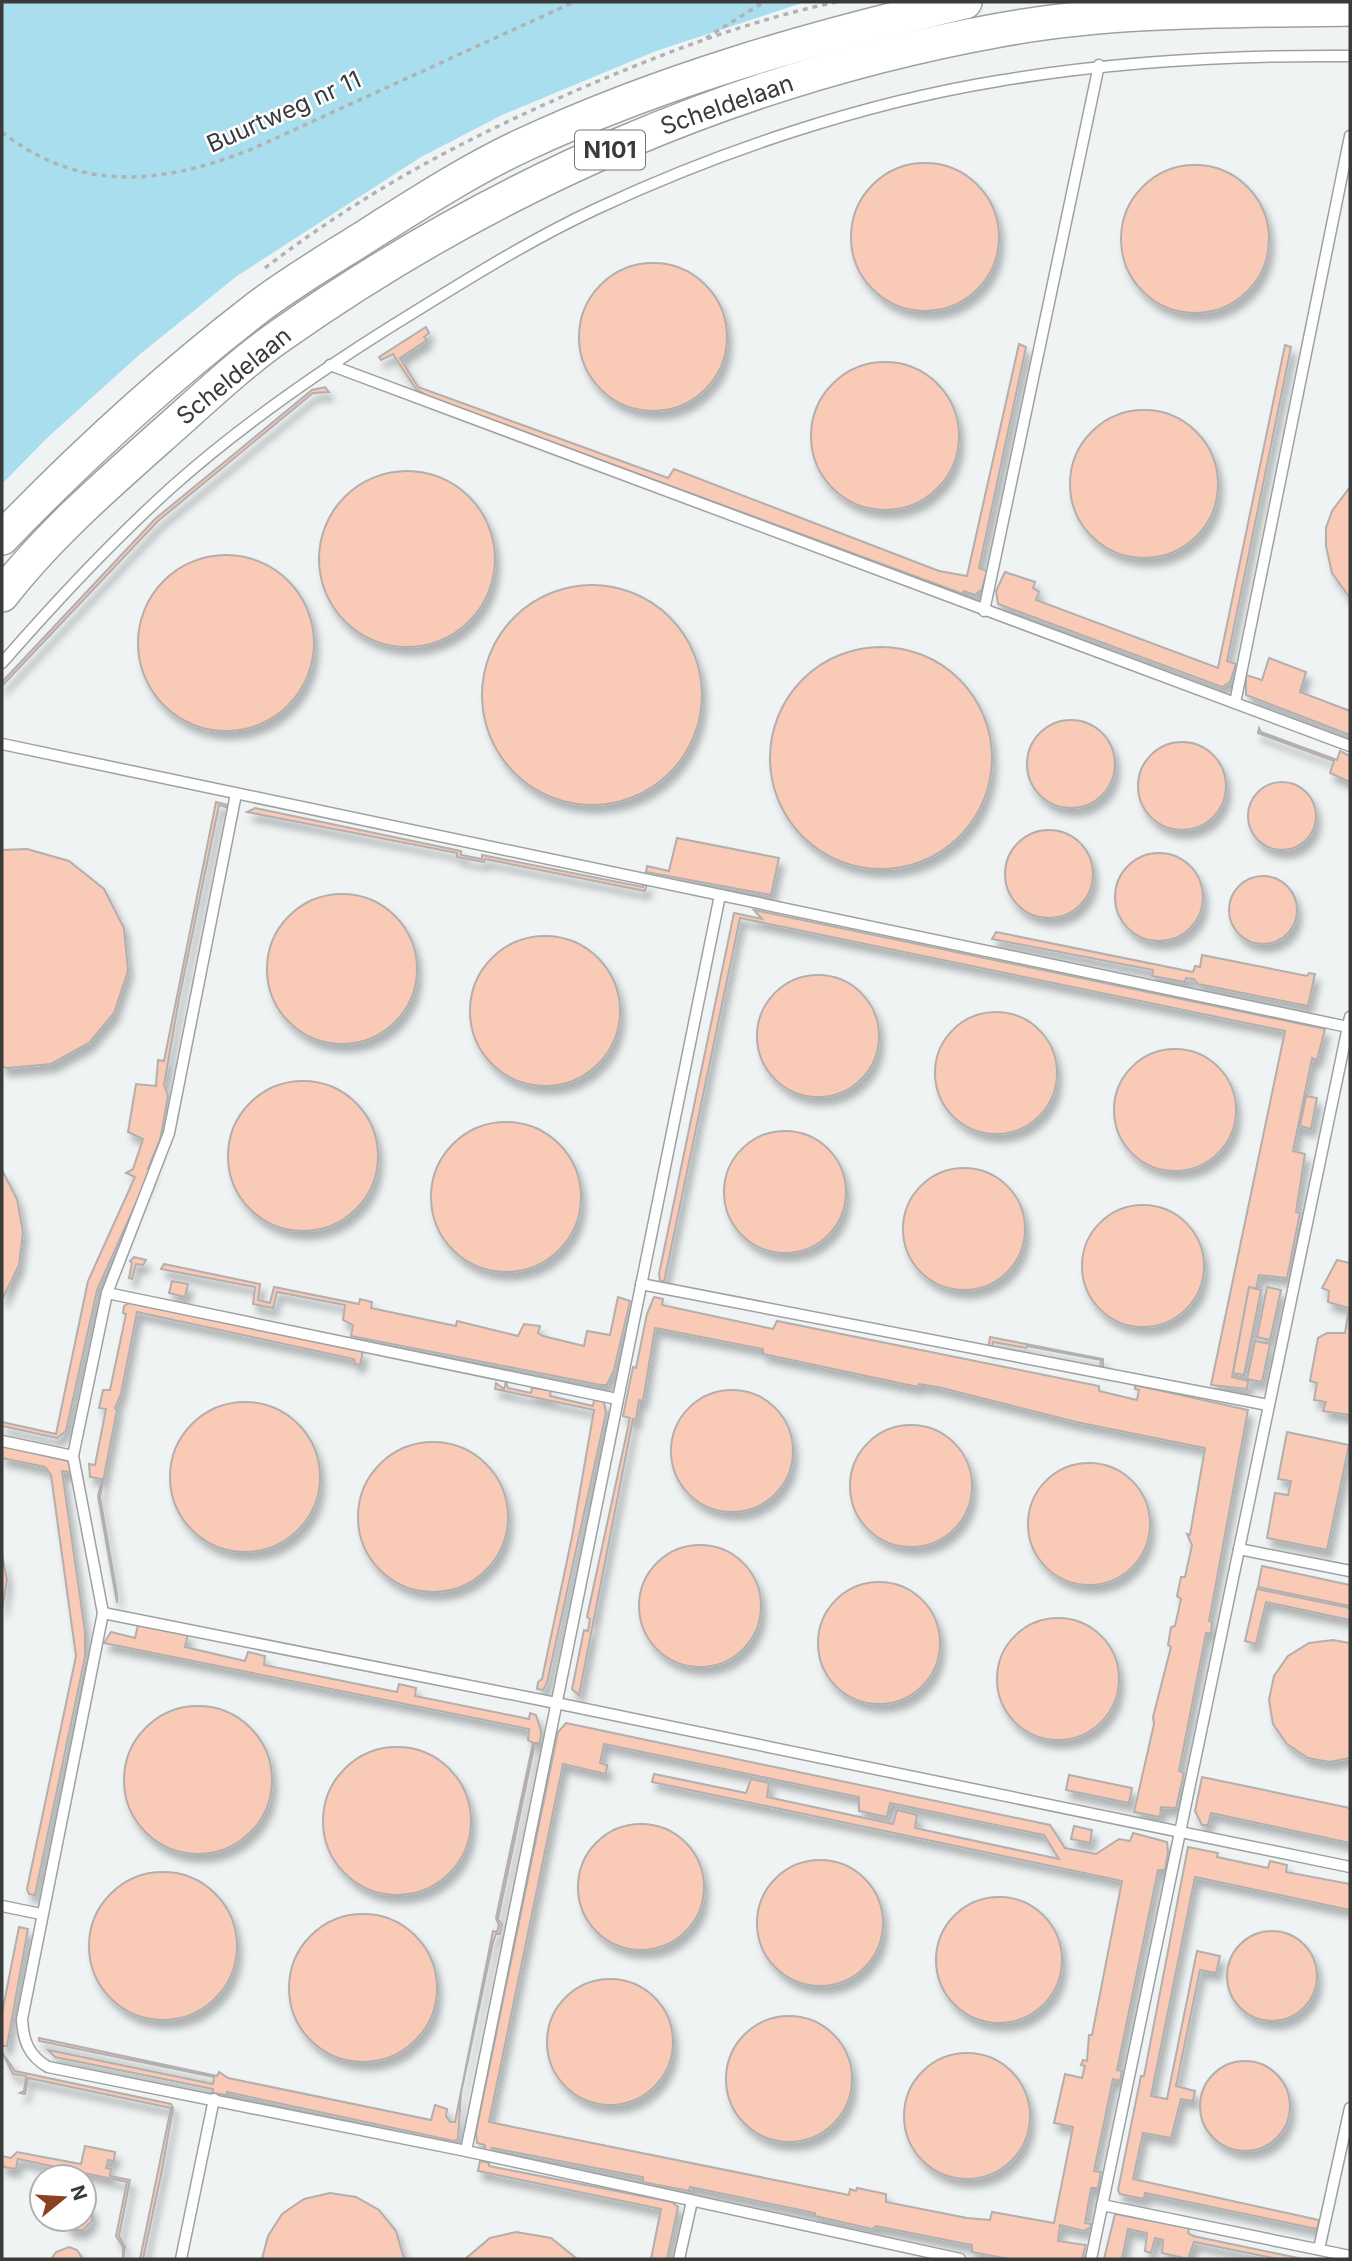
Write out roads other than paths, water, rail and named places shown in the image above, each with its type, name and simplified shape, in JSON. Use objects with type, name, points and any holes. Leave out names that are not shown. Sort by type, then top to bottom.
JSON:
[{"type":"main road","name":"Scheldelaan","points":[[2,538],[73,465],[163,384],[259,306],[440,189],[521,146],[669,86],[832,33],[965,2]]},
{"type":"main road","name":"Scheldelaan","points":[[2,595],[100,491],[277,337],[453,224],[534,183],[668,124],[843,65],[1002,29],[1164,12],[1350,9]]},
{"type":"lane","points":[[2,663],[53,604],[174,486],[257,418],[330,365],[473,276],[595,209],[768,141],[888,104],[994,81],[1099,65],[1190,57],[1350,56]]},
{"type":"lane","points":[[984,611],[1099,65]]},
{"type":"lane","points":[[1235,703],[1350,135]]},
{"type":"lane","points":[[330,365],[1350,746]]},
{"type":"lane","points":[[2,744],[720,895],[1349,1022],[1091,2259]]},
{"type":"lane","points":[[236,794],[169,1133],[107,1293],[73,1456],[103,1614],[41,1914],[22,2019],[22,2034],[35,2059],[48,2067],[466,2151],[960,2259]]},
{"type":"lane","points":[[466,2151],[720,895]]},
{"type":"lane","points":[[642,1284],[1268,1405]]},
{"type":"lane","points":[[107,1293],[617,1399]]},
{"type":"lane","points":[[2,1441],[73,1456]]},
{"type":"lane","points":[[1239,1549],[1350,1572]]},
{"type":"lane","points":[[103,1614],[556,1703],[1350,1867]]},
{"type":"lane","points":[[2,1906],[41,1914]]},
{"type":"lane","points":[[181,2259],[214,2099]]},
{"type":"lane","points":[[1319,2249],[1350,2108]]},
{"type":"lane","points":[[679,2259],[692,2201]]},
{"type":"lane","points":[[1102,2205],[1350,2256]]}]
